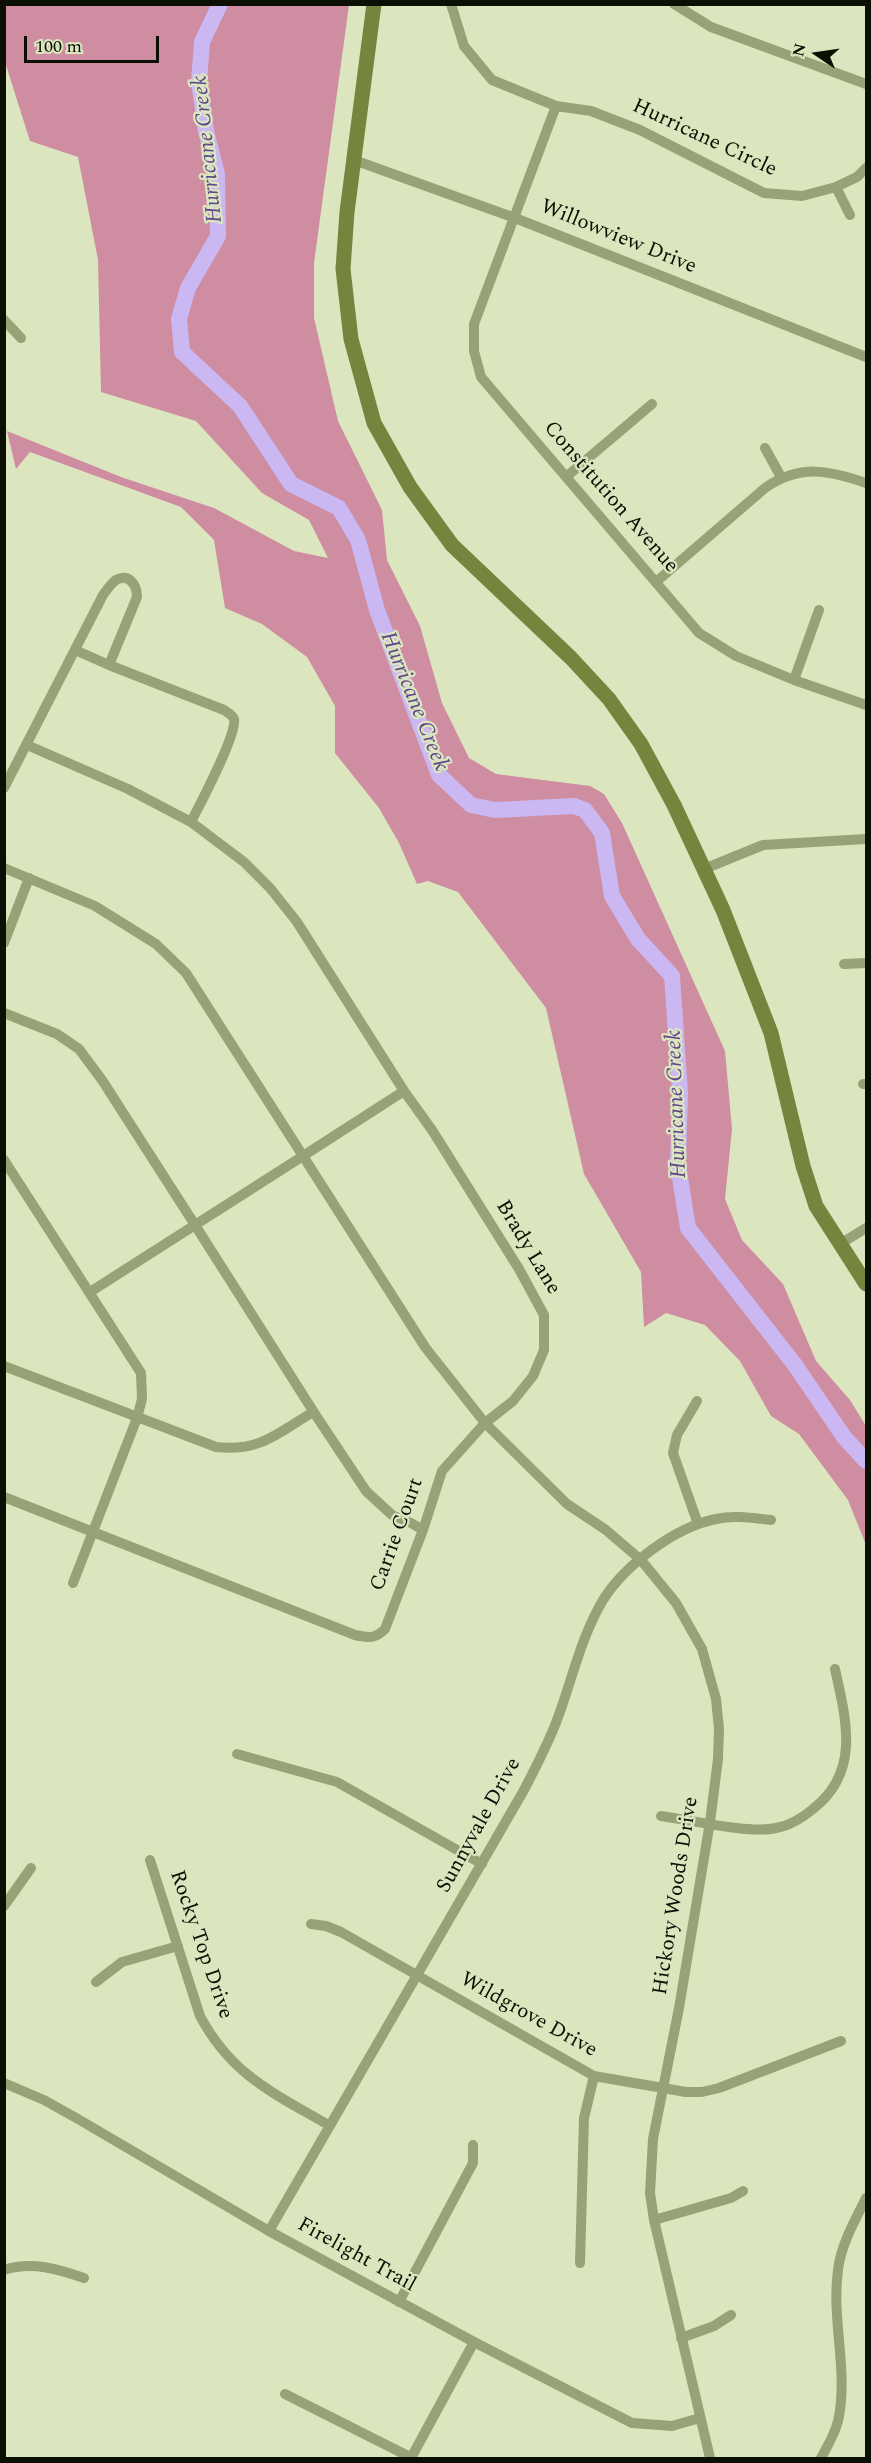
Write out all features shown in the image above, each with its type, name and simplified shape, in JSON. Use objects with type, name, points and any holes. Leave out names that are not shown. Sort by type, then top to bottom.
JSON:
[{"type":"main road","points":[[374,4],[347,212],[344,269],[351,339],[374,423],[410,487],[452,545],[571,658],[609,699],[641,744],[674,805],[723,910],[771,1033],[803,1166],[816,1206],[867,1284]]},
{"type":"street","name":"Hurricane Circle","points":[[451,4],[464,46],[492,80],[556,106],[591,111],[640,130],[764,193],[802,196],[836,188],[857,177],[867,168]]},
{"type":"street","points":[[674,4],[711,27],[867,84]]},
{"type":"street","points":[[515,218],[556,106]]},
{"type":"street","name":"Willowview Drive","points":[[354,160],[515,218],[867,357]]},
{"type":"street","points":[[836,188],[850,215]]},
{"type":"street","name":"Constitution Avenue","points":[[515,218],[474,324],[474,351],[481,377],[699,633],[736,656],[794,680],[867,705]]},
{"type":"street","points":[[4,320],[21,338]]},
{"type":"street","points":[[566,477],[652,404]]},
{"type":"street","points":[[765,448],[781,477]]},
{"type":"street","points":[[656,582],[765,488],[781,477],[808,470],[838,473],[867,483]]},
{"type":"street","points":[[4,788],[103,595],[116,580],[124,578],[137,587],[136,597],[109,665]]},
{"type":"street","points":[[794,680],[819,610]]},
{"type":"street","points":[[75,651],[232,715],[234,721],[230,740],[191,822]]},
{"type":"street","name":"Brady Lane","points":[[27,745],[128,789],[191,822],[244,862],[270,888],[297,922],[432,1130],[519,1269],[544,1315],[544,1350],[533,1376],[513,1401],[485,1423]]},
{"type":"street","points":[[704,869],[763,845],[867,839]]},
{"type":"street","name":"Hickory Woods Drive","points":[[4,868],[106,912],[156,944],[186,973],[426,1347],[485,1423],[567,1504],[606,1530],[641,1560],[676,1603],[691,1625],[702,1649],[711,1675],[719,1729],[718,1759],[710,1822],[650,2165],[650,2193],[654,2220],[710,2458]]},
{"type":"street","points":[[4,943],[29,878]]},
{"type":"street","points":[[844,964],[867,963]]},
{"type":"street","points":[[4,1013],[57,1034],[79,1049],[102,1080],[313,1412],[366,1491],[392,1515],[411,1522],[423,1530]]},
{"type":"street","points":[[90,1292],[405,1091]]},
{"type":"street","points":[[4,1160],[141,1373],[142,1399],[137,1418],[73,1583]]},
{"type":"street","points":[[840,1244],[867,1228]]},
{"type":"street","points":[[4,1366],[216,1447],[244,1448],[273,1437],[313,1412]]},
{"type":"street","points":[[697,1401],[677,1435],[673,1453],[698,1524]]},
{"type":"street","name":"Carrie Court","points":[[94,1532],[356,1635],[370,1638],[378,1636],[385,1629],[423,1530],[441,1471],[485,1423]]},
{"type":"street","points":[[4,1497],[94,1532]]},
{"type":"street","name":"Sunnyvale Drive","points":[[269,2230],[418,1976],[542,1756],[591,1622],[617,1582],[670,1538],[698,1524],[736,1517],[771,1521]]},
{"type":"street","points":[[662,1815],[747,1829],[775,1829],[804,1816],[827,1796],[843,1768],[847,1749],[847,1729],[835,1669]]},
{"type":"street","points":[[237,1754],[337,1782],[482,1864]]},
{"type":"street","name":"Rocky Top Drive","points":[[150,1860],[200,2016],[213,2039],[228,2058],[262,2087],[330,2126]]},
{"type":"street","points":[[4,1906],[30,1868]]},
{"type":"street","name":"Wildgrove Drive","points":[[310,1924],[326,1926],[341,1932],[594,2076],[702,2092],[719,2088],[841,2041]]},
{"type":"street","points":[[96,1982],[122,1962],[178,1946]]},
{"type":"street","points":[[580,2263],[584,2118],[594,2076]]},
{"type":"street","name":"Firelight Trail","points":[[4,2083],[44,2100],[399,2302],[632,2422],[672,2426],[700,2418]]},
{"type":"street","points":[[399,2302],[473,2163],[473,2145]]},
{"type":"street","points":[[654,2220],[731,2198],[743,2191]]},
{"type":"street","points":[[821,2458],[838,2423],[841,2403],[836,2296],[838,2268],[846,2239],[867,2198]]},
{"type":"street","points":[[4,2270],[15,2267],[55,2268],[84,2278]]},
{"type":"street","points":[[681,2338],[714,2326],[731,2315]]},
{"type":"street","points":[[285,2394],[412,2458],[474,2342]]},
{"type":"shaded area","points":[[4,5],[349,5],[314,263],[314,318],[338,421],[382,510],[387,560],[420,626],[442,703],[469,758],[496,774],[590,786],[604,794],[622,823],[725,1051],[732,1129],[725,1199],[742,1240],[783,1284],[816,1361],[850,1400],[866,1426],[866,1545],[848,1500],[799,1434],[771,1416],[740,1361],[705,1325],[666,1313],[644,1327],[641,1272],[584,1174],[546,1008],[458,892],[428,881],[417,884],[399,843],[379,808],[335,753],[335,706],[307,657],[262,624],[225,608],[214,540],[181,507],[30,452],[16,469],[7,431],[121,477],[214,508],[294,551],[328,558],[309,520],[262,493],[196,421],[101,392],[98,260],[78,157],[30,141],[5,62]]},
{"type":"waterway","name":"Hurricane Creek","points":[[220,4],[202,42],[199,82],[206,131],[217,174],[218,236],[188,288],[179,319],[182,352],[240,406],[291,484],[339,508],[358,540],[377,610],[439,775],[471,805],[495,810],[574,806],[585,810],[602,833],[612,896],[638,939],[672,976],[680,1092],[678,1165],[688,1228],[795,1365],[844,1437],[866,1461]]}]
